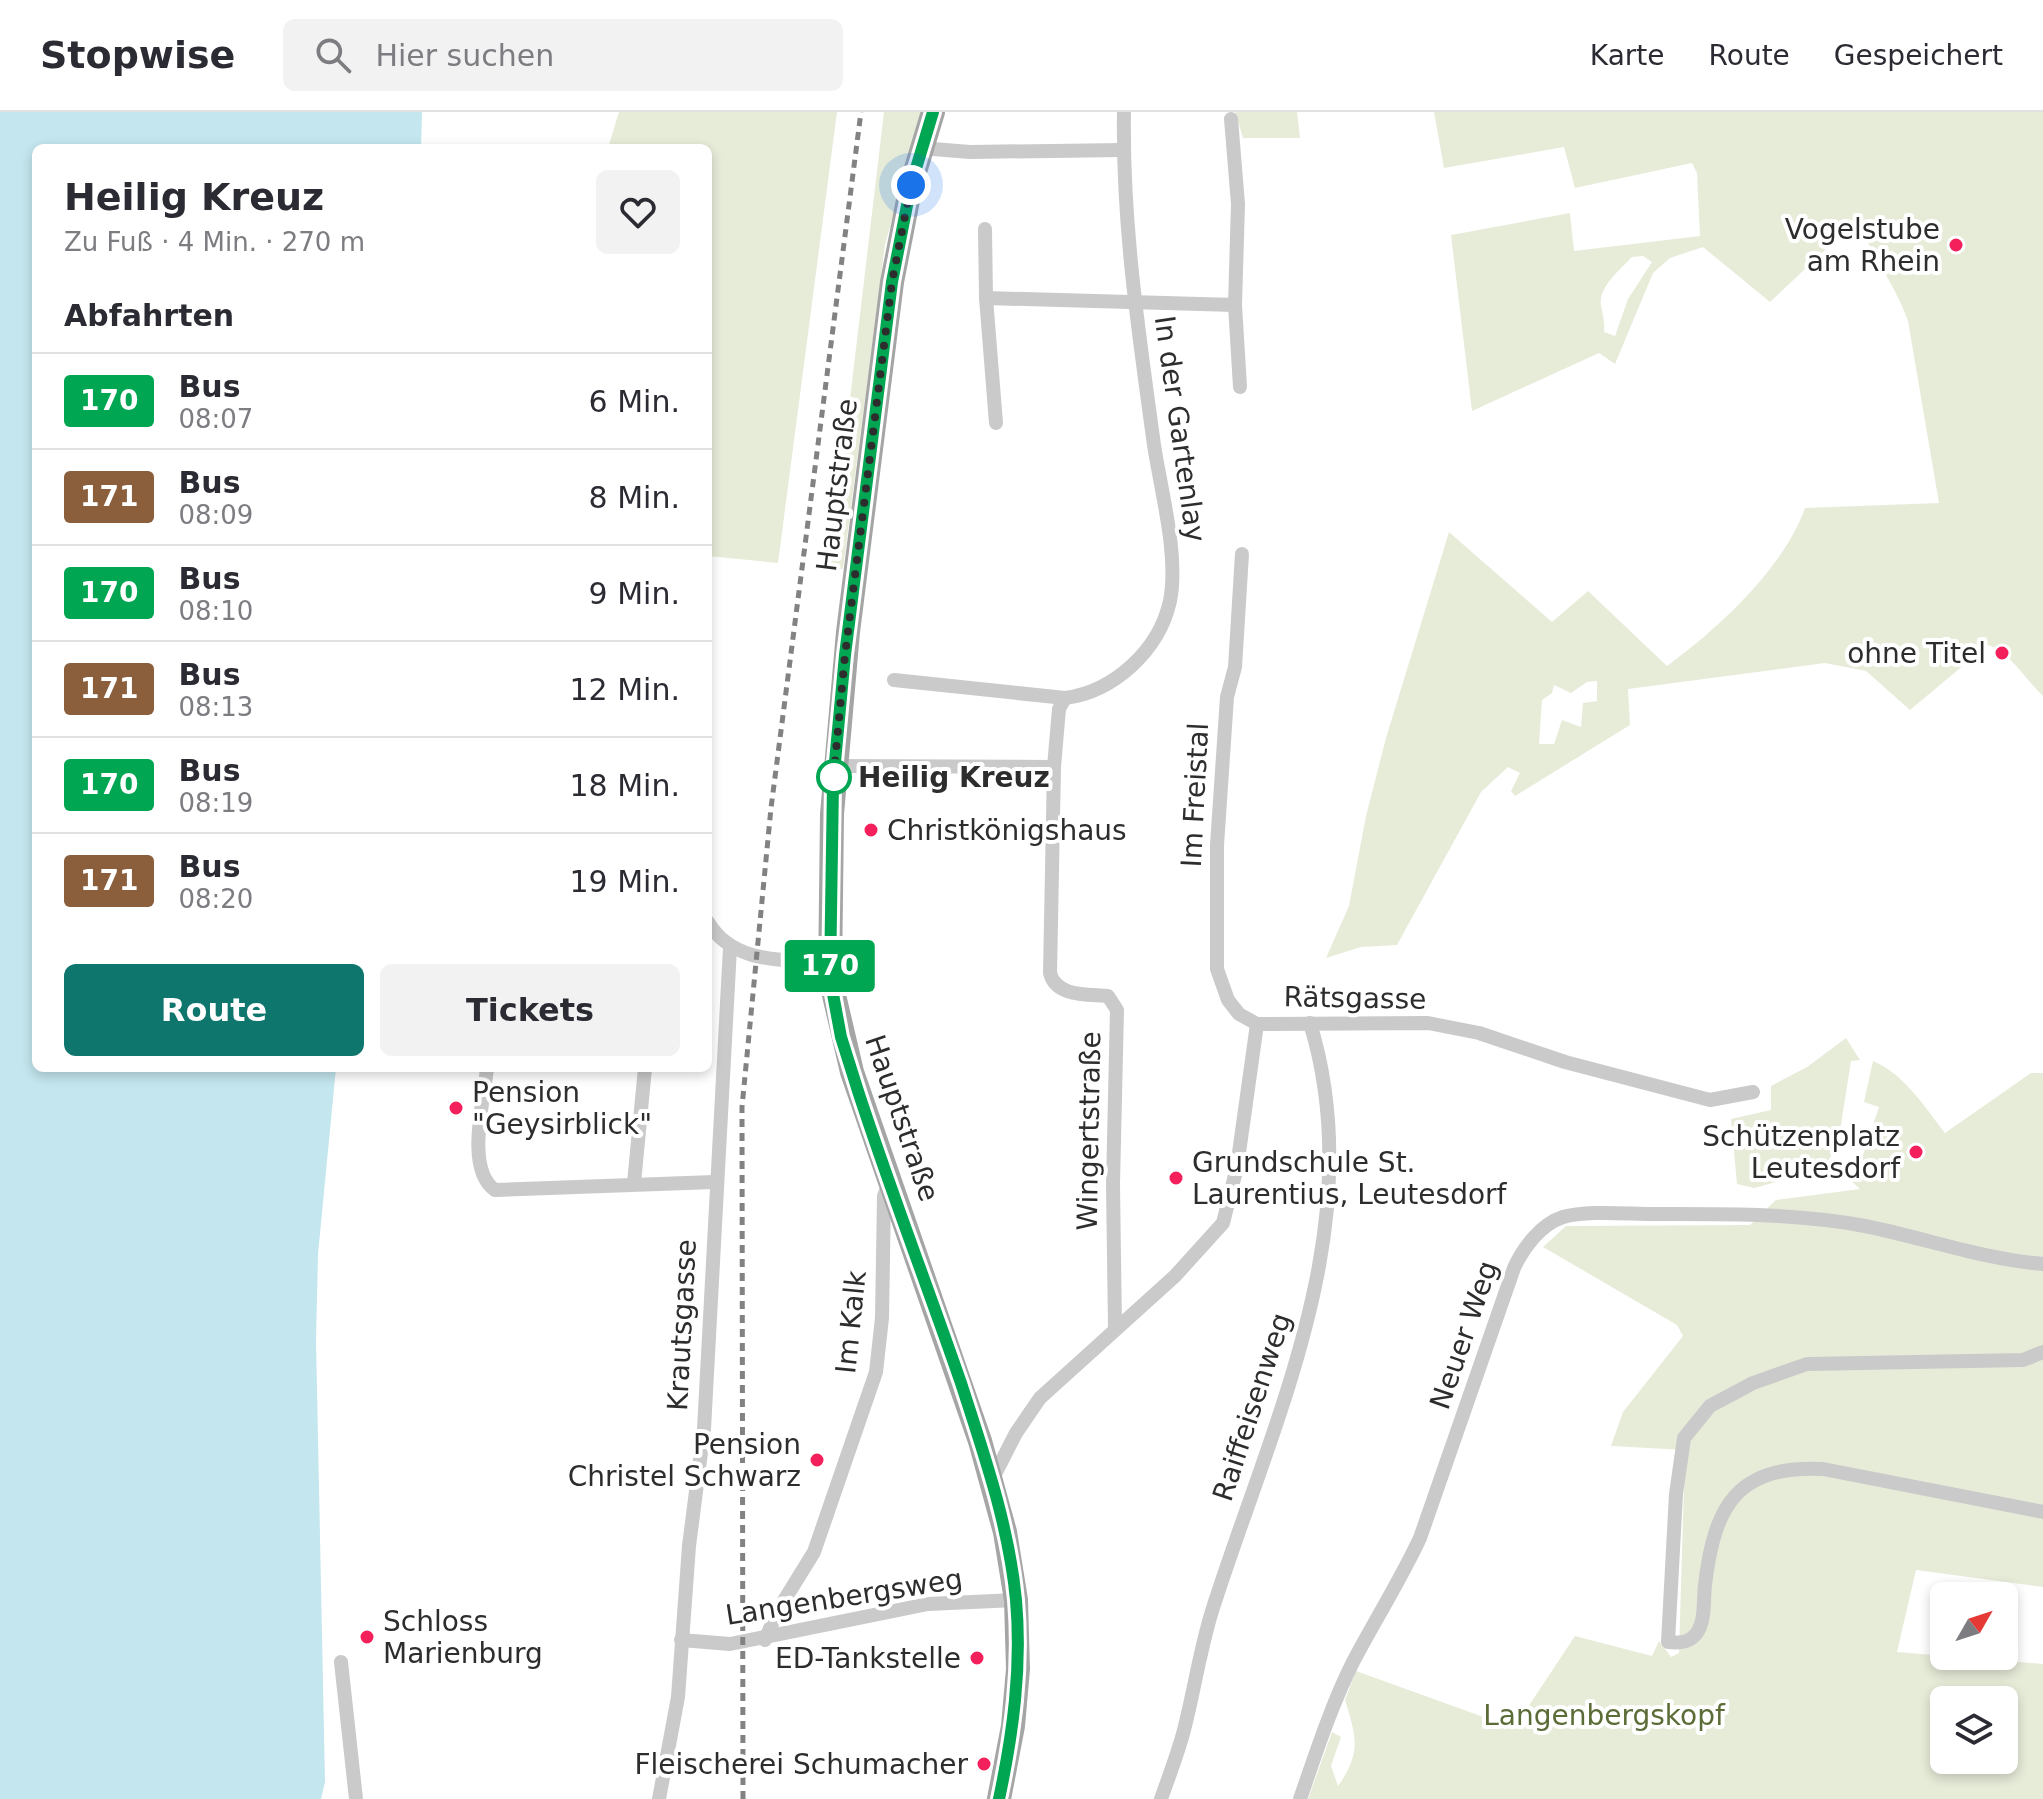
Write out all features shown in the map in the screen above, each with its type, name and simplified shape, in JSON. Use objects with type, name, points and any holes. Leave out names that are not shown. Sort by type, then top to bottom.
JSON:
[{"type":"main road","name":"Hauptstraße","points":[[933,112],[921,148],[892,282],[835,766],[830,963],[841,1037],[992,1480],[1005,1532],[1016,1600],[1017,1687],[999,1799]]},
{"type":"street","name":"In der Gartenlay","points":[[1065,698],[1085,695],[1120,676],[1161,627],[1169,603],[1171,561],[1136,302],[1123,150],[1124,112]]},
{"type":"street","points":[[1231,119],[1238,204],[1235,305],[1240,387]]},
{"type":"street","points":[[921,148],[984,152],[1123,150]]},
{"type":"street","points":[[985,229],[986,298],[996,423]]},
{"type":"street","points":[[986,298],[1235,305]]},
{"type":"street","name":"Im Freistal","points":[[1242,554],[1235,667],[1227,697],[1217,845],[1217,969],[1228,1000],[1239,1014],[1257,1024]]},
{"type":"street","points":[[894,680],[1065,698]]},
{"type":"street","name":"Wingertstraße","points":[[1065,698],[1059,709],[1054,767],[1053,983],[1078,993],[1108,996],[1117,1010],[1113,1184],[1115,1328]]},
{"type":"street","points":[[835,766],[1054,767]]},
{"type":"street","points":[[712,927],[730,948],[755,956],[830,963]]},
{"type":"street","name":"Krautsgasse","points":[[659,1799],[678,1697],[712,1318],[714,1182],[723,1121],[730,948]]},
{"type":"street","name":"Raiffeisenweg","points":[[1161,1799],[1183,1733],[1211,1615],[1291,1380],[1317,1287],[1331,1155],[1320,1055],[1310,1023]]},
{"type":"street","name":"Rätsgasse","points":[[992,1480],[1016,1433],[1040,1398],[1175,1276],[1223,1223],[1237,1167],[1257,1024],[1428,1023],[1479,1033],[1565,1062],[1710,1100],[1753,1092]]},
{"type":"street","points":[[487,1072],[478,1156],[480,1174],[495,1190],[714,1182]]},
{"type":"street","points":[[634,1183],[645,1072]]},
{"type":"street","name":"Im Kalk","points":[[765,1640],[777,1612],[814,1552],[876,1372],[882,1318],[884,1196],[890,1182]]},
{"type":"street","name":"Neuer Weg","points":[[1300,1799],[1338,1695],[1401,1580],[1420,1538],[1514,1268],[1531,1239],[1549,1225],[1563,1217],[1612,1214],[1801,1217],[1865,1226],[2016,1262],[2043,1264]]},
{"type":"street","points":[[2043,1352],[2023,1360],[1807,1364],[1753,1383],[1710,1406],[1684,1438],[1676,1494],[1668,1642],[1683,1643],[1695,1636],[1702,1623],[1708,1566],[1722,1510],[1744,1484],[1763,1475],[1793,1467],[1823,1469],[2043,1512]]},
{"type":"street","name":"Langenbergsweg","points":[[681,1640],[730,1644],[765,1640],[928,1604],[1016,1600]]},
{"type":"street","points":[[341,1662],[356,1799]]},
{"type":"green space","points":[[619,112],[837,112],[778,563],[712,556],[712,144],[609,144]]},
{"type":"green space","points":[[884,112],[921,112],[885,245],[843,569],[830,568]]},
{"type":"green space","points":[[1235,112],[1297,112],[1300,138],[1243,138]]},
{"type":"green space","points":[[1434,112],[2043,112],[2043,696],[2010,660],[1988,645],[1910,710],[1866,671],[1825,663],[1628,689],[1630,725],[1515,796],[1511,791],[1520,773],[1508,767],[1481,792],[1397,945],[1361,947],[1326,958],[1349,906],[1366,816],[1386,738],[1449,532],[1552,622],[1588,591],[1667,666],[1728,616],[1766,575],[1782,553],[1805,508],[1939,503],[1908,321],[1858,219],[1770,302],[1703,247],[1670,258],[1653,273],[1615,364],[1599,353],[1472,411],[1451,235],[1570,213],[1574,251],[1700,236],[1697,173],[1692,163],[1575,188],[1564,147],[1444,168]],"holes":[[[1643,256],[1652,262],[1628,299],[1615,336],[1604,332],[1603,292],[1632,257]],[[1597,681],[1597,701],[1583,703],[1581,727],[1562,720],[1554,744],[1539,744],[1542,700],[1552,693],[1554,685],[1571,693],[1587,682]]]},
{"type":"green space","points":[[1846,1038],[1860,1060],[1851,1061],[1838,1143],[1824,1169],[1754,1188],[1737,1184],[1731,1119],[1771,1110],[1771,1086],[1807,1067]]},
{"type":"green space","name":"Langenbergskopf","points":[[1873,1061],[1904,1083],[1945,1133],[2031,1073],[2043,1073],[2043,1587],[1916,1570],[1897,1652],[1930,1655],[1930,1670],[2018,1670],[2018,1662],[2043,1664],[2043,1799],[1308,1799],[1332,1732],[1341,1737],[1331,1766],[1338,1786],[1351,1763],[1355,1744],[1345,1700],[1356,1671],[1514,1728],[1575,1636],[1652,1656],[1659,1641],[1671,1657],[1679,1653],[1685,1450],[1611,1446],[1623,1412],[1683,1336],[1677,1325],[1543,1247],[1566,1226],[1750,1225],[1776,1200],[1860,1189],[1848,1178],[1860,1164],[1879,1107],[1864,1102]]},
{"type":"water","points":[[0,112],[422,112],[421,144],[32,144],[32,1072],[336,1072],[318,1254],[316,1341],[325,1782],[321,1799],[0,1799]]},
{"type":"railway","points":[[743,1799],[742,1107],[771,808],[861,112]]},
{"type":"bus line","name":"170","points":[[933,112],[911,185],[897,250],[845,655],[832,814],[830,978],[841,1037],[858,1091],[973,1421],[1005,1532],[1016,1600],[1018,1669],[1013,1726],[999,1799]]},
{"type":"place","name":"Vogelstube am Rhein","points":[[1956,245]]},
{"type":"place","name":"ohne Titel","points":[[2002,653]]},
{"type":"place","name":"Heilig Kreuz","points":[[834,777]]},
{"type":"place","name":"Christkönigshaus","points":[[871,830]]},
{"type":"place","name":"Pension \"Geysirblick\"","points":[[456,1108]]},
{"type":"place","name":"Schützenplatz Leutesdorf","points":[[1916,1152]]},
{"type":"place","name":"Grundschule St. Laurentius, Leutesdorf","points":[[1176,1178]]},
{"type":"place","name":"Pension Christel Schwarz","points":[[817,1460]]},
{"type":"place","name":"Schloss Marienburg","points":[[367,1637]]},
{"type":"place","name":"ED-Tankstelle","points":[[977,1658]]},
{"type":"place","name":"Fleischerei Schumacher","points":[[984,1764]]},
{"type":"route","points":[[834,777],[833,783],[845,655],[892,282],[911,185]]}]
